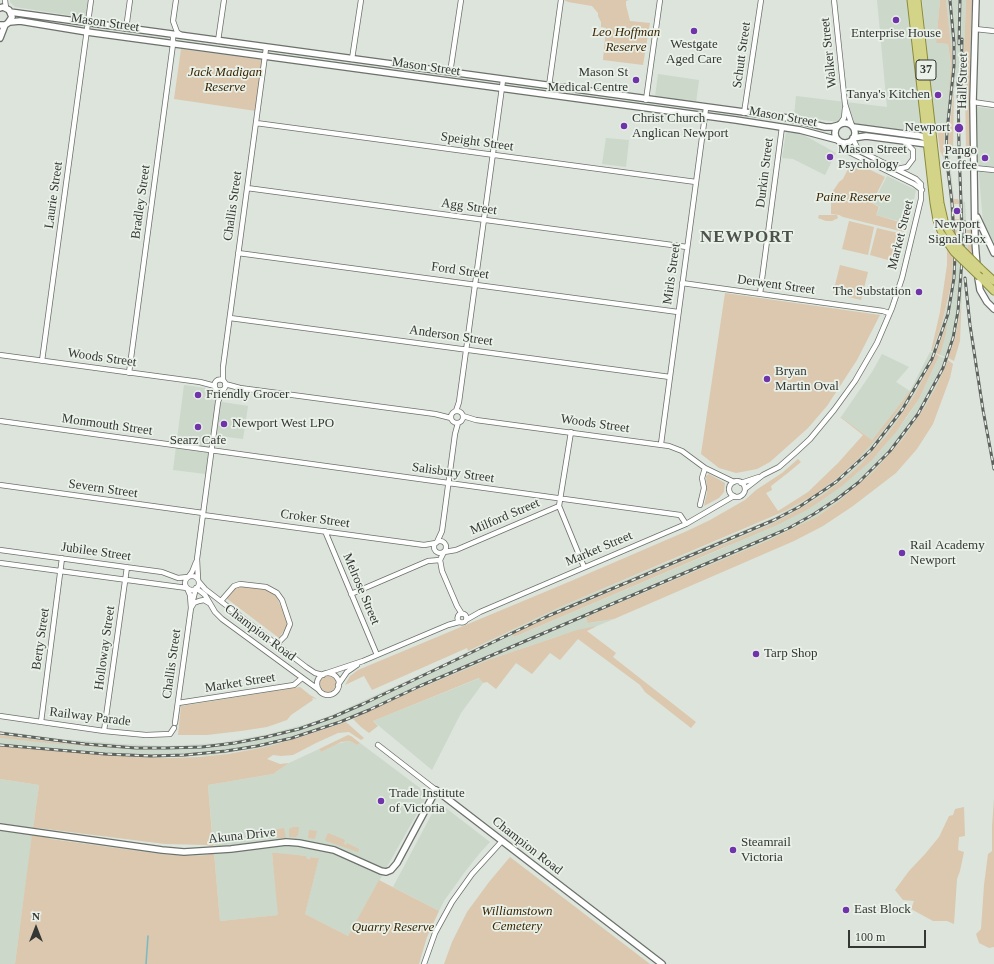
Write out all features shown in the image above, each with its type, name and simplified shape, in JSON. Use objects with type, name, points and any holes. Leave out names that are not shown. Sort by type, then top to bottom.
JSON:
[{"type":"main road","name":"37","points":[[911,0],[929,141],[945,225],[958,246],[994,281]]},
{"type":"main road","name":"37","points":[[917,0],[934,209],[944,236],[954,252],[994,291]]},
{"type":"street","points":[[0,38],[5,24],[12,17],[4,9],[4,0]]},
{"type":"street","name":"Laurie Street","points":[[42,361],[91,0]]},
{"type":"street","points":[[126,29],[130,0]]},
{"type":"street","points":[[176,0],[173,21],[177,32],[183,36]]},
{"type":"street","points":[[218,41],[224,0]]},
{"type":"street","points":[[352,59],[361,0]]},
{"type":"street","points":[[450,73],[461,0]]},
{"type":"street","points":[[549,86],[561,0]]},
{"type":"street","points":[[646,100],[660,0]]},
{"type":"street","name":"Schutt Street","points":[[744,113],[760,0]]},
{"type":"street","name":"Walker Street","points":[[834,0],[845,104],[844,117],[839,124]]},
{"type":"street","name":"Hall Street","points":[[976,0],[973,102],[975,241],[980,290],[987,302],[994,309]]},
{"type":"street","name":"Mason Street","points":[[4,9],[126,29],[793,119],[828,127],[839,124]]},
{"type":"street","name":"Mason Street","points":[[5,24],[20,21],[31,24],[173,44],[705,116],[808,131],[838,141]]},
{"type":"street","points":[[975,29],[994,31]]},
{"type":"street","name":"Bradley Street","points":[[129,373],[173,35]]},
{"type":"street","name":"Challis Street","points":[[198,580],[197,559],[266,48]]},
{"type":"street","points":[[461,617],[442,571],[437,564],[438,560],[435,546],[442,531],[503,80]]},
{"type":"street","points":[[973,102],[994,105]]},
{"type":"street","name":"Walker Street","points":[[845,104],[852,126]]},
{"type":"street","name":"Mirls Street","points":[[661,444],[706,108]]},
{"type":"street","name":"Speight Street","points":[[256,123],[696,182]]},
{"type":"street","points":[[846,123],[852,126],[929,141],[904,141],[866,136],[853,139],[846,143],[838,141],[834,132],[839,124],[846,123]]},
{"type":"street","points":[[852,126],[855,132],[853,139]]},
{"type":"street","name":"Durkin Street","points":[[760,294],[782,127]]},
{"type":"street","name":"Market Street","points":[[741,482],[763,475],[779,467],[814,434],[834,410],[864,366],[877,343],[889,314],[903,272],[922,190],[918,181],[860,151],[853,139]]},
{"type":"street","name":"Market Street","points":[[838,141],[849,152],[914,184],[922,190]]},
{"type":"street","points":[[895,169],[907,167],[914,159],[913,150],[910,145],[904,141]]},
{"type":"street","points":[[974,168],[994,170]]},
{"type":"street","name":"Agg Street","points":[[247,188],[687,247]]},
{"type":"street","name":"Hall Street","points":[[975,210],[978,221],[994,253]]},
{"type":"street","points":[[975,241],[980,236],[986,238]]},
{"type":"street","name":"Ford Street","points":[[238,253],[678,312]]},
{"type":"street","name":"Derwent Street","points":[[682,284],[883,311],[889,314]]},
{"type":"street","name":"Anderson Street","points":[[230,318],[670,377]]},
{"type":"street","name":"Woods Street","points":[[0,355],[661,444],[682,451],[705,468],[734,482]]},
{"type":"street","name":"Monmouth Street","points":[[0,421],[211,451]]},
{"type":"street","points":[[571,432],[559,506],[584,567]]},
{"type":"street","name":"Salisbury Street","points":[[211,451],[680,515],[686,524]]},
{"type":"street","points":[[700,505],[703,497],[704,488],[702,478],[705,468]]},
{"type":"street","name":"Market Street","points":[[745,489],[763,475]]},
{"type":"street","name":"Woods Street","points":[[722,476],[730,489]]},
{"type":"street","points":[[734,482],[741,482],[745,489],[742,496],[734,496],[730,489],[734,482]]},
{"type":"street","name":"Severn Street","points":[[0,486],[203,514]]},
{"type":"street","name":"Market Street","points":[[724,502],[730,489]]},
{"type":"street","name":"Market Street","points":[[325,674],[363,661],[448,625],[461,617],[480,612],[686,524],[718,507],[734,496]]},
{"type":"street","name":"Milford Street","points":[[444,552],[455,550],[559,506]]},
{"type":"street","name":"Croker Street","points":[[203,514],[424,544],[437,543]]},
{"type":"street","name":"Melrose Street","points":[[325,531],[377,655]]},
{"type":"street","points":[[351,594],[424,563],[438,560],[446,549],[442,531]]},
{"type":"street","points":[[437,543],[442,542],[445,544]]},
{"type":"street","name":"Croker Street","points":[[424,544],[435,550]]},
{"type":"street","name":"Milford Street","points":[[445,544],[453,548],[459,548]]},
{"type":"street","name":"Jubilee Street","points":[[0,550],[163,572],[178,578],[188,577]]},
{"type":"street","points":[[435,550],[439,553],[444,552]]},
{"type":"street","name":"Berty Street","points":[[41,722],[62,558]]},
{"type":"street","name":"Challis Street","points":[[188,577],[192,572],[197,559]]},
{"type":"street","name":"Jubilee Street","points":[[0,563],[187,588]]},
{"type":"street","name":"Holloway Street","points":[[104,731],[127,567]]},
{"type":"street","points":[[194,576],[198,580],[196,588],[192,590],[187,588],[185,581],[188,577],[194,576]]},
{"type":"street","name":"Champion Road","points":[[198,580],[221,601],[307,668],[315,673],[325,674]]},
{"type":"street","points":[[221,601],[234,586],[240,584],[266,587],[276,593],[282,600],[290,624],[285,636],[277,644]]},
{"type":"street","name":"Challis Street","points":[[187,588],[190,595],[191,608]]},
{"type":"street","name":"Challis Street","points":[[174,726],[191,608],[196,588]]},
{"type":"street","name":"Champion Road","points":[[196,588],[205,596],[214,612],[222,619],[319,690]]},
{"type":"street","points":[[191,608],[195,602],[201,600],[210,604]]},
{"type":"street","name":"Market Street","points":[[338,685],[349,670],[363,661]]},
{"type":"street","points":[[325,674],[335,676],[338,680],[336,692],[330,695],[324,694],[319,690],[317,682],[319,678],[325,674]]},
{"type":"street","name":"Market Street","points":[[178,703],[294,686],[302,678]]},
{"type":"street","name":"Railway Parade","points":[[0,716],[104,731],[146,735],[170,734],[174,726]]},
{"type":"street","name":"Champion Road","points":[[378,745],[662,964]]},
{"type":"street","name":"Akuna Drive","points":[[0,827],[184,852],[230,849],[286,842],[299,843],[334,850],[386,872],[391,870],[397,863],[436,790]]},
{"type":"street","points":[[424,964],[436,933],[452,902],[472,874],[502,840]]},
{"type":"shaded area","points":[[10,0],[89,0],[87,18],[15,7]]},
{"type":"shaded area","points":[[877,0],[909,0],[924,134],[794,116],[796,96],[887,107]]},
{"type":"shaded area","points":[[922,0],[940,0],[936,43],[948,44],[951,66],[950,88],[952,64],[946,0],[966,0],[963,78],[955,77],[948,144],[954,199],[955,236],[951,229],[949,188],[943,157],[945,129],[935,129]]},
{"type":"shaded area","points":[[658,74],[699,80],[696,103],[655,97]]},
{"type":"shaded area","points":[[977,107],[994,109],[994,243],[983,222],[978,164]]},
{"type":"shaded area","points":[[786,132],[802,134],[836,153],[825,175],[793,159],[782,158]]},
{"type":"shaded area","points":[[606,138],[629,140],[626,167],[602,164]]},
{"type":"shaded area","points":[[887,176],[916,190],[909,224],[876,215],[880,207],[873,203]]},
{"type":"shaded area","points":[[959,201],[965,202],[968,251],[958,240],[960,221]]},
{"type":"shaded area","points":[[953,255],[963,266],[963,281],[961,307],[955,338],[948,358],[940,355],[947,324],[936,353],[932,351],[941,327],[949,296],[952,281]]},
{"type":"shaded area","points":[[930,352],[936,354],[914,396],[887,435],[861,464],[821,496],[767,526],[512,633],[514,637],[719,550],[825,498],[857,473],[880,451],[907,417],[919,399],[939,356],[948,360],[936,387],[924,408],[902,440],[873,472],[839,501],[818,516],[767,541],[586,617],[589,623],[614,619],[597,626],[559,636],[488,660],[339,724],[266,747],[214,755],[159,758],[111,756],[0,746],[0,738],[129,749],[14,737],[0,735],[0,731],[62,739],[123,744],[166,746],[219,743],[269,734],[310,723],[332,715],[433,669],[560,607],[775,517],[814,495],[836,479],[857,460],[912,392],[910,391]]},
{"type":"shaded area","points":[[882,354],[909,367],[896,382],[910,391],[872,440],[841,417],[872,372]]},
{"type":"shaded area","points":[[184,385],[213,389],[217,393],[216,401],[248,406],[243,439],[211,435],[206,474],[173,470]]},
{"type":"shaded area","points":[[480,678],[483,683],[461,713],[432,770],[373,721]]},
{"type":"shaded area","points":[[350,741],[357,745],[360,743],[428,794],[348,936],[305,914],[319,858],[311,857],[311,859],[306,858],[306,856],[298,855],[272,854],[279,915],[220,921],[208,785],[273,774],[289,763],[319,749],[321,752],[336,744]]},
{"type":"shaded area","points":[[0,779],[39,785],[15,964],[0,964]]},
{"type":"shaded area","points":[[437,804],[442,805],[490,842],[464,873],[444,901],[439,911],[393,887]]},
{"type":"green space","name":"Leo Hoffman Reserve","points":[[564,0],[629,0],[626,1],[626,5],[630,21],[650,23],[643,65],[603,60],[606,28],[601,27],[598,13],[592,6]]},
{"type":"green space","points":[[940,0],[946,0],[952,56],[952,73],[949,93],[951,65],[948,44],[936,43]]},
{"type":"green space","points":[[966,0],[972,0],[970,58],[970,151],[966,151],[965,85],[963,78]]},
{"type":"green space","name":"Jack Madigan Reserve","points":[[181,49],[263,60],[256,111],[174,99]]},
{"type":"green space","points":[[954,88],[953,153],[949,153],[950,168],[948,144]]},
{"type":"green space","points":[[937,129],[945,129],[943,157],[940,151]]},
{"type":"green space","name":"Paine Reserve","points":[[852,161],[885,177],[872,203],[879,207],[876,215],[906,224],[904,232],[831,214],[831,199],[833,191],[843,179]]},
{"type":"green space","points":[[953,199],[958,199],[959,201],[960,221],[958,240],[955,236]],"holes":[[[954,204],[959,204],[959,219],[955,219]]]},
{"type":"green space","points":[[819,215],[837,215],[838,218],[832,221],[826,221],[818,218]]},
{"type":"green space","points":[[849,221],[874,227],[868,255],[842,249]]},
{"type":"green space","points":[[877,228],[902,234],[895,262],[870,255]]},
{"type":"green space","points":[[967,228],[972,228],[974,257],[968,251]]},
{"type":"green space","points":[[947,248],[953,255],[952,281],[941,327],[931,351],[940,312],[947,265]]},
{"type":"green space","points":[[840,265],[868,272],[861,300],[833,293]]},
{"type":"green space","points":[[962,292],[960,341],[954,361],[948,358],[955,338],[961,307]]},
{"type":"green space","name":"Bryan Martin Oval","points":[[725,293],[880,315],[857,360],[827,406],[808,428],[770,462],[757,469],[736,473],[719,468],[701,454]]},
{"type":"green space","points":[[947,323],[946,333],[940,355],[936,353]]},
{"type":"green space","points":[[936,354],[939,356],[919,399],[896,432],[872,460],[842,486],[825,498],[805,511],[779,524],[514,637],[512,633],[767,526],[821,496],[861,464],[887,435],[914,396]]},
{"type":"green space","points":[[948,360],[953,364],[950,378],[933,424],[917,449],[896,473],[853,506],[823,526],[794,541],[614,619],[588,623],[586,617],[767,541],[818,516],[839,501],[873,472],[902,440],[924,408],[936,387]]},
{"type":"green space","points":[[910,391],[912,392],[897,412],[877,438],[857,460],[836,479],[814,495],[785,511],[560,607],[468,651],[467,648],[372,690],[364,676],[345,685],[350,676],[358,670],[571,581],[710,520],[745,500],[756,490],[782,473],[798,459],[801,462],[771,486],[772,490],[766,493],[778,511],[808,492],[838,463],[863,435],[840,417],[872,440]]},
{"type":"green space","points":[[709,474],[725,483],[724,492],[719,498],[704,506],[707,493],[706,476]]},
{"type":"green space","points":[[237,586],[267,589],[276,596],[288,622],[279,638],[226,598]]},
{"type":"green space","points":[[597,626],[587,631],[616,653],[613,657],[696,722],[691,728],[645,692],[640,685],[578,639],[560,660],[550,653],[532,674],[516,663],[496,689],[487,682],[483,683],[479,678],[373,721],[378,726],[369,733],[353,719],[406,694],[488,660],[577,630]]},
{"type":"green space","points":[[325,676],[331,676],[336,681],[334,690],[331,692],[325,692],[320,687],[320,681]]},
{"type":"green space","points":[[300,687],[317,699],[312,698],[313,700],[291,715],[287,720],[267,727],[241,731],[207,735],[178,735],[181,706]]},
{"type":"green space","points":[[346,722],[364,738],[361,740],[349,732],[338,733],[293,755],[273,755],[267,759],[280,764],[289,763],[273,774],[208,785],[213,846],[165,844],[38,828],[33,829],[39,785],[0,779],[0,746],[133,757],[199,757],[228,754],[266,747]]},
{"type":"green space","points":[[0,735],[61,743],[158,750],[48,743],[0,738]]},
{"type":"green space","points":[[348,735],[360,743],[357,745],[350,741],[341,742],[321,752],[319,749]]},
{"type":"green space","points":[[994,799],[994,947],[989,948],[979,943],[976,934],[981,929],[988,854],[992,851]]},
{"type":"green space","points":[[964,807],[965,836],[959,837],[958,850],[964,852],[957,879],[954,924],[947,921],[933,921],[911,909],[914,901],[903,900],[895,890],[909,871],[939,837],[949,816],[953,815],[955,809]]},
{"type":"green space","points":[[299,827],[298,835],[296,837],[289,837],[289,829]]},
{"type":"green space","points":[[284,828],[286,838],[277,838],[276,830]]},
{"type":"green space","points":[[309,830],[317,831],[315,839],[308,838]]},
{"type":"green space","points":[[328,833],[345,840],[344,844],[346,845],[347,843],[359,849],[358,852],[326,841],[325,840]]},
{"type":"green space","name":"Quarry Reserve","points":[[32,834],[46,836],[51,839],[168,855],[192,856],[214,853],[220,921],[278,915],[272,853],[306,856],[306,858],[310,859],[311,857],[319,858],[305,914],[348,936],[379,880],[439,911],[427,937],[419,964],[15,964]]},
{"type":"green space","name":"Williamstown Cemetery","points":[[510,857],[650,964],[444,964],[452,942],[467,912]]},
{"type":"waterway","points":[[146,964],[148,936]]},
{"type":"railway","points":[[0,733],[85,744],[136,748],[166,748],[202,747],[235,743],[299,729],[363,704],[548,616],[774,520],[799,507],[836,482],[871,450],[902,410],[932,359],[948,314],[954,278],[955,255],[952,203],[946,153],[954,66],[954,43],[950,0]]},
{"type":"railway","points":[[959,44],[960,0]]},
{"type":"railway","points":[[961,85],[962,39]]},
{"type":"railway","points":[[958,78],[962,228]]},
{"type":"railway","points":[[0,745],[105,754],[151,756],[185,755],[226,751],[292,738],[340,722],[369,710],[420,686],[789,528],[837,499],[859,482],[890,451],[918,414],[943,368],[953,338],[958,311],[965,222]]},
{"type":"railway","points":[[965,278],[970,325],[994,469]]},
{"type":"place","name":"Enterprise House","points":[[896,20]]},
{"type":"place","name":"Westgate Aged Care","points":[[694,31]]},
{"type":"place","name":"Mason St Medical Centre","points":[[636,80]]},
{"type":"place","name":"Tanya's Kitchen","points":[[938,95]]},
{"type":"place","name":"Christ Church Anglican Newport","points":[[624,126]]},
{"type":"place","name":"Newport","points":[[959,128]]},
{"type":"place","name":"Mason Street Psychology","points":[[830,157]]},
{"type":"place","name":"Pango Coffee","points":[[985,158]]},
{"type":"place","name":"Newport Signal Box","points":[[957,211]]},
{"type":"place","name":"The Substation","points":[[919,292]]},
{"type":"place","name":"Bryan Martin Oval","points":[[767,379]]},
{"type":"place","name":"Friendly Grocer","points":[[198,395]]},
{"type":"place","name":"Newport West LPO","points":[[224,424]]},
{"type":"place","name":"Searz Cafe","points":[[198,427]]},
{"type":"place","name":"Rail Academy Newport","points":[[902,553]]},
{"type":"place","name":"Tarp Shop","points":[[756,654]]},
{"type":"place","name":"Trade Institute of Victoria","points":[[381,801]]},
{"type":"place","name":"Steamrail Victoria","points":[[733,850]]},
{"type":"place","name":"East Block","points":[[846,910]]},
{"type":"district","name":"NEWPORT","points":[[747,238]]}]
